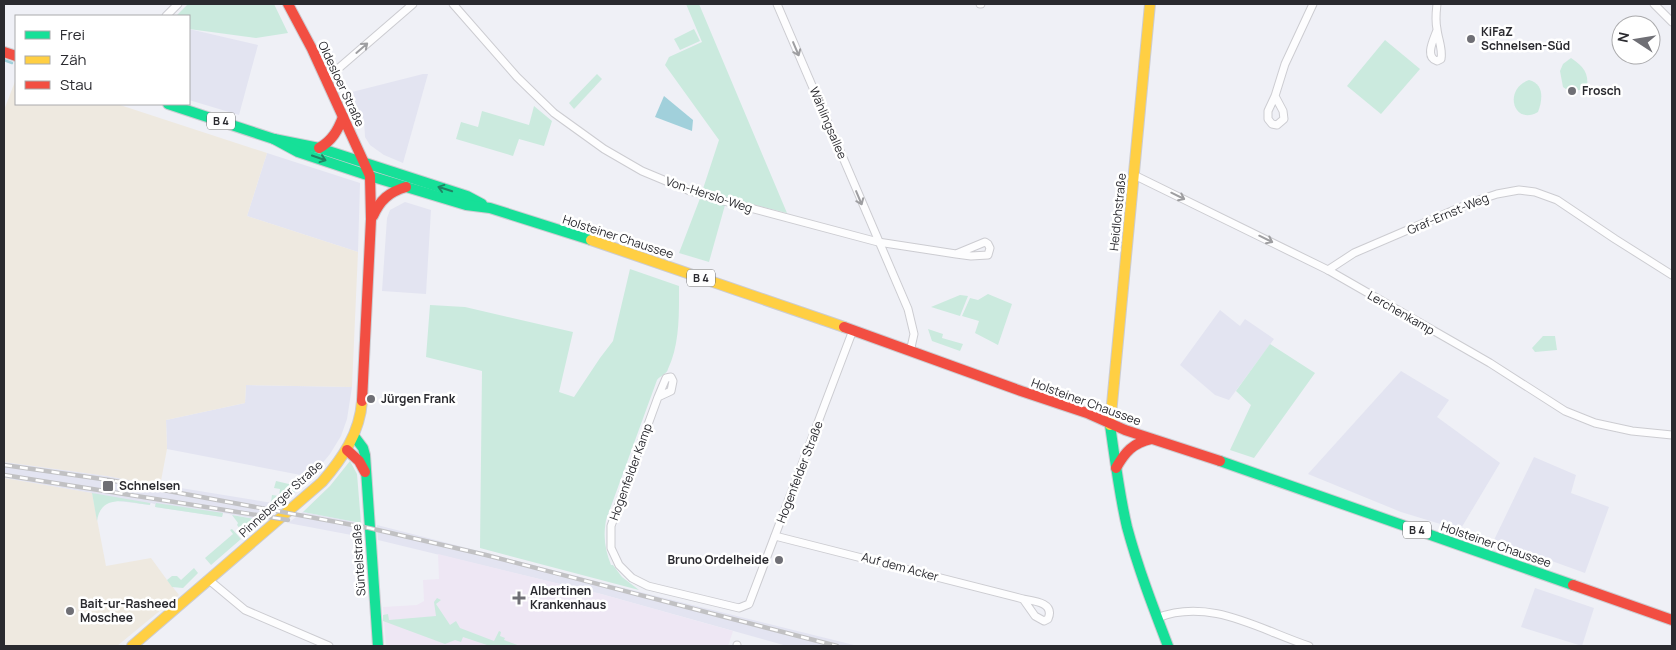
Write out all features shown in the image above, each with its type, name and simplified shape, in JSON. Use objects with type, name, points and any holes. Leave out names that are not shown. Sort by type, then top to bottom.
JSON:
[{"type":"main road","name":"Oldesloer Straße","points":[[288,4],[326,80],[370,176]]},
{"type":"main road","name":"Heidlohstraße","points":[[1150,4],[1110,422],[1127,527],[1140,572],[1168,646]]},
{"type":"main road","name":"Holsteiner Chaussee","points":[[171,105],[274,139],[319,148],[364,162],[467,196],[490,208]]},
{"type":"main road","points":[[319,148],[335,134],[343,117]]},
{"type":"main road","name":"Holsteiner Chaussee","points":[[274,139],[298,152],[370,176],[466,204],[490,208],[588,239],[853,330],[910,352],[1087,413],[1125,430],[1242,468],[1672,620]]},
{"type":"main road","name":"Pinneberger Straße","points":[[132,646],[322,482],[347,450],[354,436],[362,404],[371,219],[370,176]]},
{"type":"main road","points":[[371,219],[383,198],[391,192],[406,187]]},
{"type":"main road","name":"Süntelstraße","points":[[354,436],[365,451],[378,646]]},
{"type":"main road","points":[[1116,468],[1129,448],[1140,441],[1151,439]]},
{"type":"main road","points":[[347,450],[359,461],[366,472]]},
{"type":"street","points":[[167,15],[178,4]]},
{"type":"street","points":[[326,80],[413,4]]},
{"type":"street","name":"Von-Herslo-Weg","points":[[453,4],[517,77],[554,112],[571,126],[642,171],[690,191],[878,242]]},
{"type":"street","name":"Wählingsallee","points":[[777,4],[908,309],[914,334],[910,352]]},
{"type":"street","points":[[1275,96],[1285,64],[1313,4]]},
{"type":"street","points":[[1437,4],[1435,15],[1437,30]]},
{"type":"street","points":[[1654,4],[1672,22]]},
{"type":"street","name":"Lerchenkamp","points":[[1134,175],[1328,270],[1490,363],[1565,411],[1595,423],[1672,436]]},
{"type":"street","name":"Graf-Ernst-Weg","points":[[1328,270],[1354,253],[1473,202],[1497,194],[1519,190],[1534,192],[1557,200],[1672,275]]},
{"type":"street","points":[[878,242],[956,254]]},
{"type":"street","name":"Hogenfelder Straße","points":[[739,608],[749,604],[853,330]]},
{"type":"street","name":"Hogenfelder Kamp","points":[[658,397],[611,526],[611,548],[619,565],[632,578],[648,586],[739,608]]},
{"type":"street","name":"Auf dem Acker","points":[[776,536],[1023,599]]},
{"type":"street","points":[[209,580],[245,610],[329,646]]},
{"type":"street","points":[[1157,618],[1168,614],[1185,612],[1223,614],[1309,646]]},
{"type":"shaded area","points":[[190,29],[258,45],[239,115],[190,100]]},
{"type":"shaded area","points":[[428,74],[403,163],[384,155],[370,145],[365,137],[364,119],[348,101],[345,92],[352,92]]},
{"type":"shaded area","points":[[15,82],[15,105],[120,105],[267,153],[247,216],[358,252],[352,387],[246,385],[245,403],[166,420],[167,449],[160,486],[107,476],[4,462],[4,110]]},
{"type":"shaded area","points":[[267,153],[360,183],[358,252],[247,216]]},
{"type":"shaded area","points":[[405,202],[431,210],[426,294],[382,291],[387,218],[390,210]]},
{"type":"shaded area","points":[[1220,310],[1240,326],[1245,319],[1274,339],[1229,400],[1215,395],[1180,365]]},
{"type":"shaded area","points":[[1401,371],[1449,400],[1437,417],[1500,463],[1460,530],[1401,512],[1308,474]]},
{"type":"shaded area","points":[[246,385],[352,387],[347,419],[341,436],[330,454],[311,477],[167,449],[166,420],[245,403]]},
{"type":"shaded area","points":[[1534,457],[1576,475],[1571,493],[1609,507],[1585,573],[1494,540]]},
{"type":"shaded area","points":[[4,462],[107,476],[279,504],[261,520],[223,513],[222,517],[155,507],[155,504],[151,503],[150,505],[118,501],[92,493],[4,478]]},
{"type":"shaded area","points":[[4,478],[92,493],[106,566],[151,558],[179,595],[117,646],[4,646]]},
{"type":"shaded area","points":[[303,512],[361,523],[362,537],[288,523]]},
{"type":"shaded area","points":[[377,525],[858,646],[787,646],[601,594],[378,540]]},
{"type":"shaded area","name":"Albertinen Krankenhaus","points":[[438,554],[601,594],[733,631],[728,646],[386,646],[383,607],[417,605],[424,601],[423,580],[439,579]]},
{"type":"shaded area","points":[[1535,588],[1594,608],[1582,646],[1521,627]]},
{"type":"green space","points":[[188,4],[274,4],[288,33],[256,38],[190,29],[190,15],[177,15]]},
{"type":"green space","points":[[686,4],[699,4],[787,213],[727,198],[709,262],[679,253],[699,201],[719,140],[665,65],[669,57],[702,42]]},
{"type":"green space","points":[[694,29],[700,41],[680,50],[674,39]]},
{"type":"green space","points":[[1385,40],[1420,69],[1381,114],[1347,86]]},
{"type":"green space","points":[[1571,58],[1582,67],[1586,74],[1587,87],[1581,90],[1572,91],[1563,87],[1560,71],[1563,64]]},
{"type":"green space","points":[[597,74],[602,79],[574,109],[569,103]]},
{"type":"green space","points":[[1529,80],[1540,88],[1541,102],[1538,112],[1529,115],[1522,114],[1517,110],[1514,105],[1514,98],[1516,91],[1521,85]]},
{"type":"green space","points":[[534,106],[552,121],[544,146],[519,139],[513,156],[456,139],[461,122],[478,127],[482,111],[529,125]]},
{"type":"green space","points":[[630,269],[679,286],[677,339],[672,359],[667,371],[657,380],[605,526],[605,543],[611,565],[622,577],[639,590],[480,548],[482,371],[426,357],[430,305],[465,307],[573,332],[559,392],[574,397],[613,341]]},
{"type":"green space","points":[[988,294],[1012,304],[998,345],[975,333],[979,321],[962,316],[970,298],[978,300]]},
{"type":"green space","points":[[960,295],[968,296],[960,316],[931,307]]},
{"type":"green space","points":[[928,329],[943,334],[942,338],[963,344],[960,351],[932,341]]},
{"type":"green space","points":[[1543,336],[1555,336],[1557,350],[1535,352],[1532,348]]},
{"type":"green space","points":[[1270,344],[1315,373],[1254,458],[1230,450],[1251,405],[1236,391]]},
{"type":"green space","points":[[350,461],[357,474],[361,523],[303,512],[330,486]]},
{"type":"green space","points":[[276,481],[293,485],[296,488],[295,492],[280,503],[271,502],[272,495],[279,496],[280,489],[274,488]]},
{"type":"green space","points":[[92,493],[150,503],[150,505],[118,501],[110,503],[104,506],[97,521]]},
{"type":"green space","points":[[156,503],[223,513],[222,517],[155,507]]},
{"type":"green space","points":[[232,515],[261,520],[245,535]]},
{"type":"green space","points":[[232,529],[241,539],[211,565],[205,558],[233,534],[230,530]]},
{"type":"green space","points":[[194,568],[198,573],[183,588],[172,587],[167,580],[172,576],[177,576],[181,580]]},
{"type":"green space","points":[[437,598],[441,600],[436,604],[450,625],[456,621],[460,628],[494,641],[499,631],[501,632],[500,636],[505,638],[504,640],[520,646],[490,646],[463,637],[461,642],[455,640],[445,644],[383,621],[383,615],[388,614],[389,620],[436,616],[434,602]]},
{"type":"water","points":[[664,96],[693,120],[692,131],[655,117]]},
{"type":"waterway","points":[[4,60],[12,63]]},
{"type":"railway","points":[[4,465],[109,480],[369,528],[486,555],[837,646]]},
{"type":"railway","points":[[4,475],[288,520]]},
{"type":"traffic: fast","points":[[171,105],[274,139],[319,148],[467,196],[482,204]]},
{"type":"traffic: fast","points":[[274,139],[298,152],[370,176],[466,205],[490,208],[591,240]]},
{"type":"traffic: fast","points":[[1110,425],[1119,489],[1127,527],[1151,602],[1168,646]]},
{"type":"traffic: fast","points":[[354,436],[363,448],[365,455],[378,646]]},
{"type":"traffic: fast","points":[[1220,461],[1573,585]]},
{"type":"traffic: slow","points":[[1110,425],[1150,4]]},
{"type":"traffic: slow","points":[[591,240],[844,327]]},
{"type":"traffic: slow","points":[[132,646],[322,482],[343,455],[354,435],[361,413],[362,401]]},
{"type":"traffic: jam","points":[[288,4],[312,49],[370,176],[371,219],[362,401]]},
{"type":"traffic: jam","points":[[4,52],[15,56]]},
{"type":"traffic: jam","points":[[319,148],[334,135],[343,117]]},
{"type":"traffic: jam","points":[[373,216],[386,197],[406,187]]},
{"type":"traffic: jam","points":[[844,327],[1087,413],[1125,430],[1220,461]]},
{"type":"traffic: jam","points":[[1116,468],[1130,449],[1139,443],[1151,439]]},
{"type":"traffic: jam","points":[[347,450],[359,461],[365,472]]},
{"type":"traffic: jam","points":[[1573,585],[1672,620]]},
{"type":"place","name":"KiFaZ Schnelsen-Süd","points":[[1471,39]]},
{"type":"place","name":"Frosch","points":[[1572,91]]},
{"type":"place","name":"Jürgen Frank","points":[[371,399]]},
{"type":"place","name":"Schnelsen","points":[[108,486]]},
{"type":"place","name":"Bruno Ordelheide","points":[[779,560]]},
{"type":"place","name":"Albertinen Krankenhaus","points":[[519,598]]},
{"type":"place","name":"Bait-ur-Rasheed Moschee","points":[[70,611]]}]
